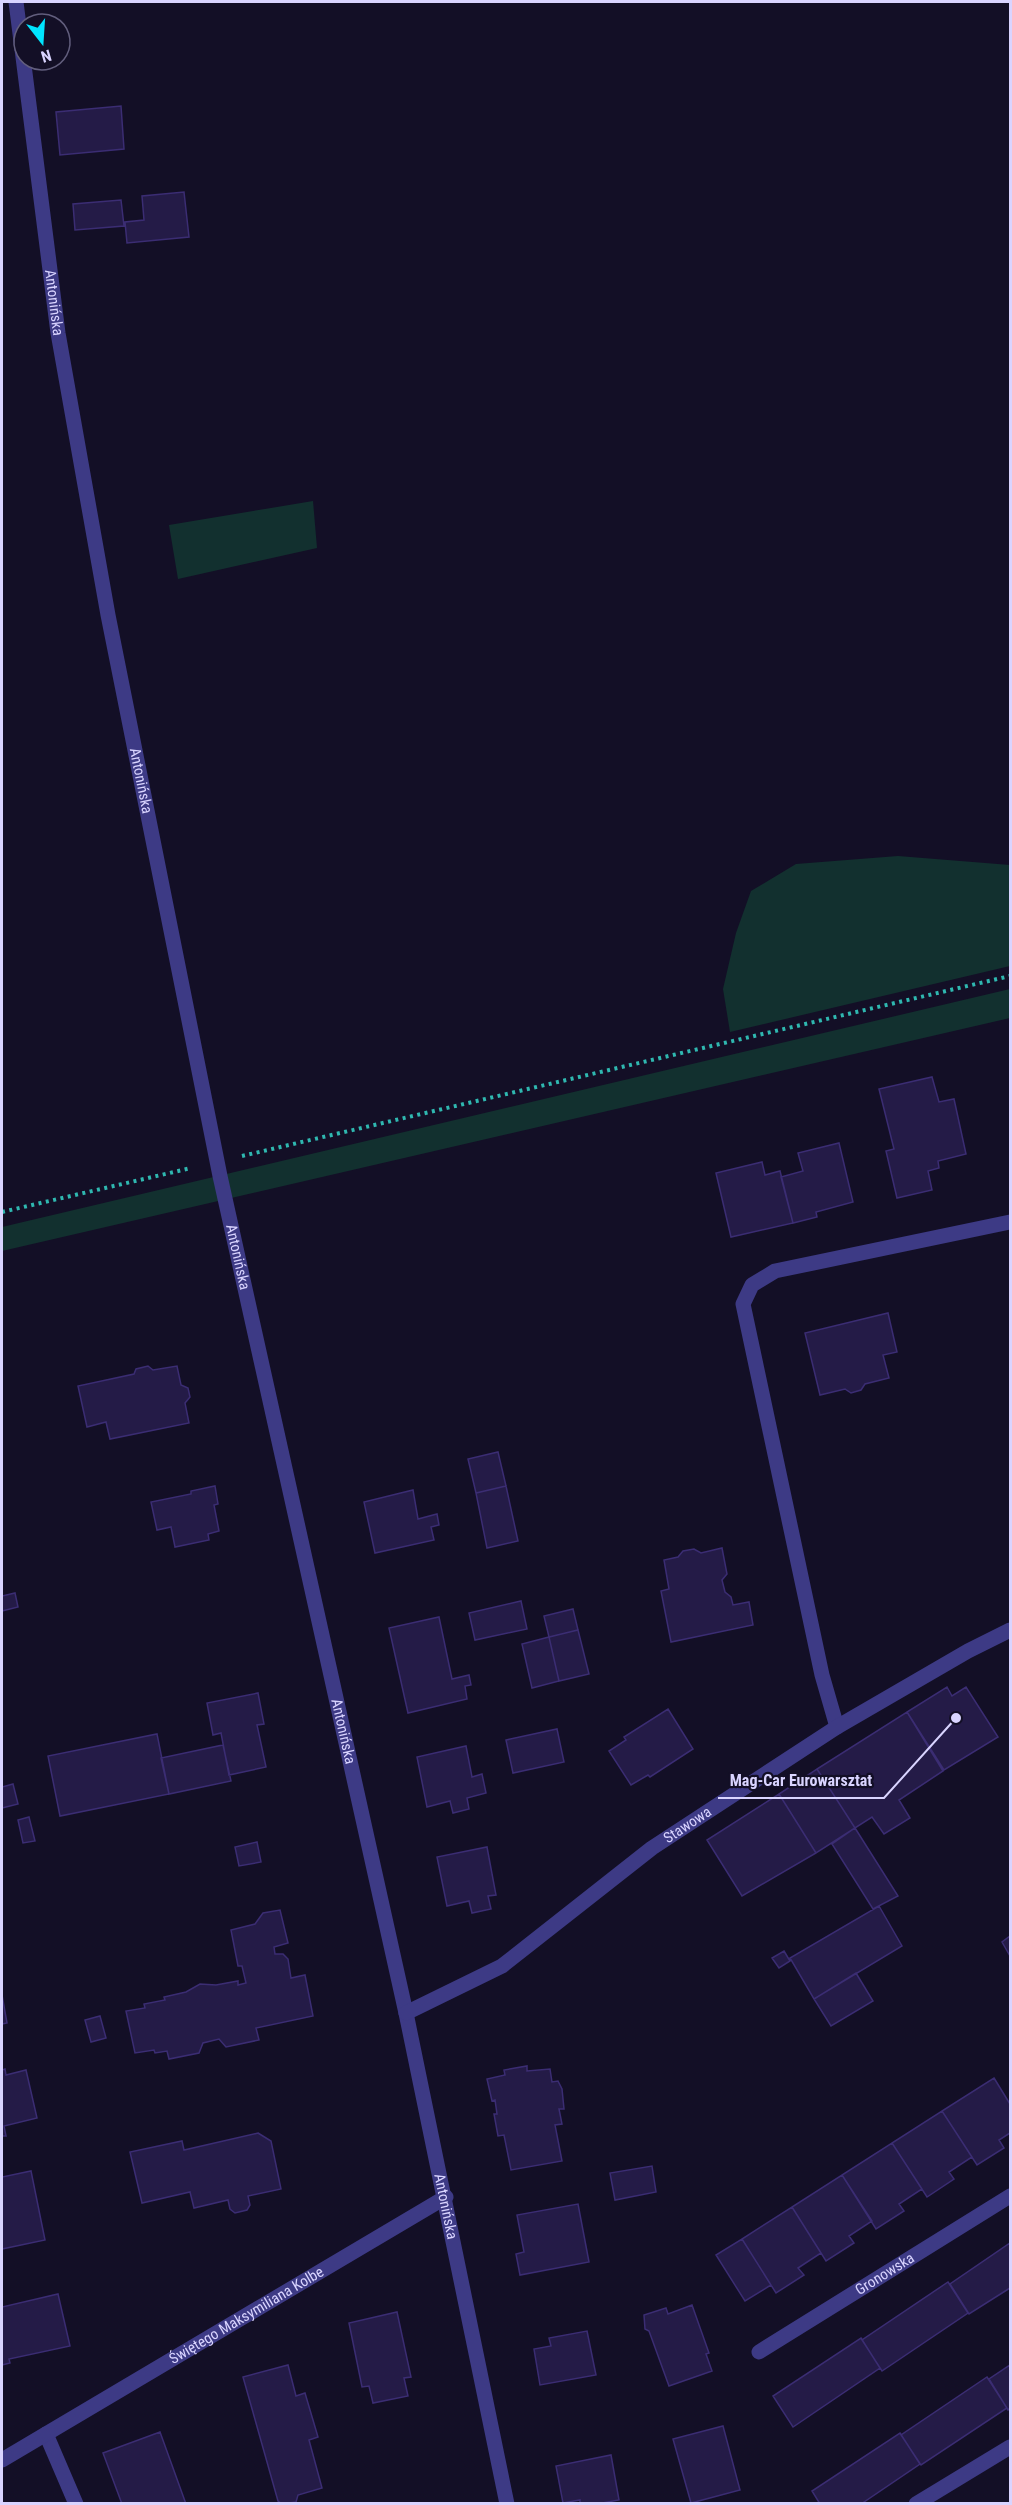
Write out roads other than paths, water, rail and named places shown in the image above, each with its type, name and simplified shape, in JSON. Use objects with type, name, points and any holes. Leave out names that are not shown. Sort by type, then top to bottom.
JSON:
[{"type":"street","name":"Antonińska","points":[[16,2],[58,333],[108,615],[218,1162],[446,2197],[507,2504]]},
{"type":"street","points":[[837,1727],[822,1676],[743,1304],[752,1285],[775,1271],[1011,1222]]},
{"type":"street","name":"Stawowa","points":[[406,2013],[502,1966],[652,1848],[837,1727],[968,1651],[1011,1630]]},
{"type":"street","name":"Gronowska","points":[[759,2352],[1011,2196]]},
{"type":"street","name":"Świętego Maksymiliana Kolbe","points":[[2,2460],[446,2197]]},
{"type":"street","points":[[46,2434],[76,2504]]},
{"type":"street","points":[[916,2504],[1011,2447]]},
{"type":"place","name":"Mag-Car Eurowarsztat","points":[[956,1718]]}]
